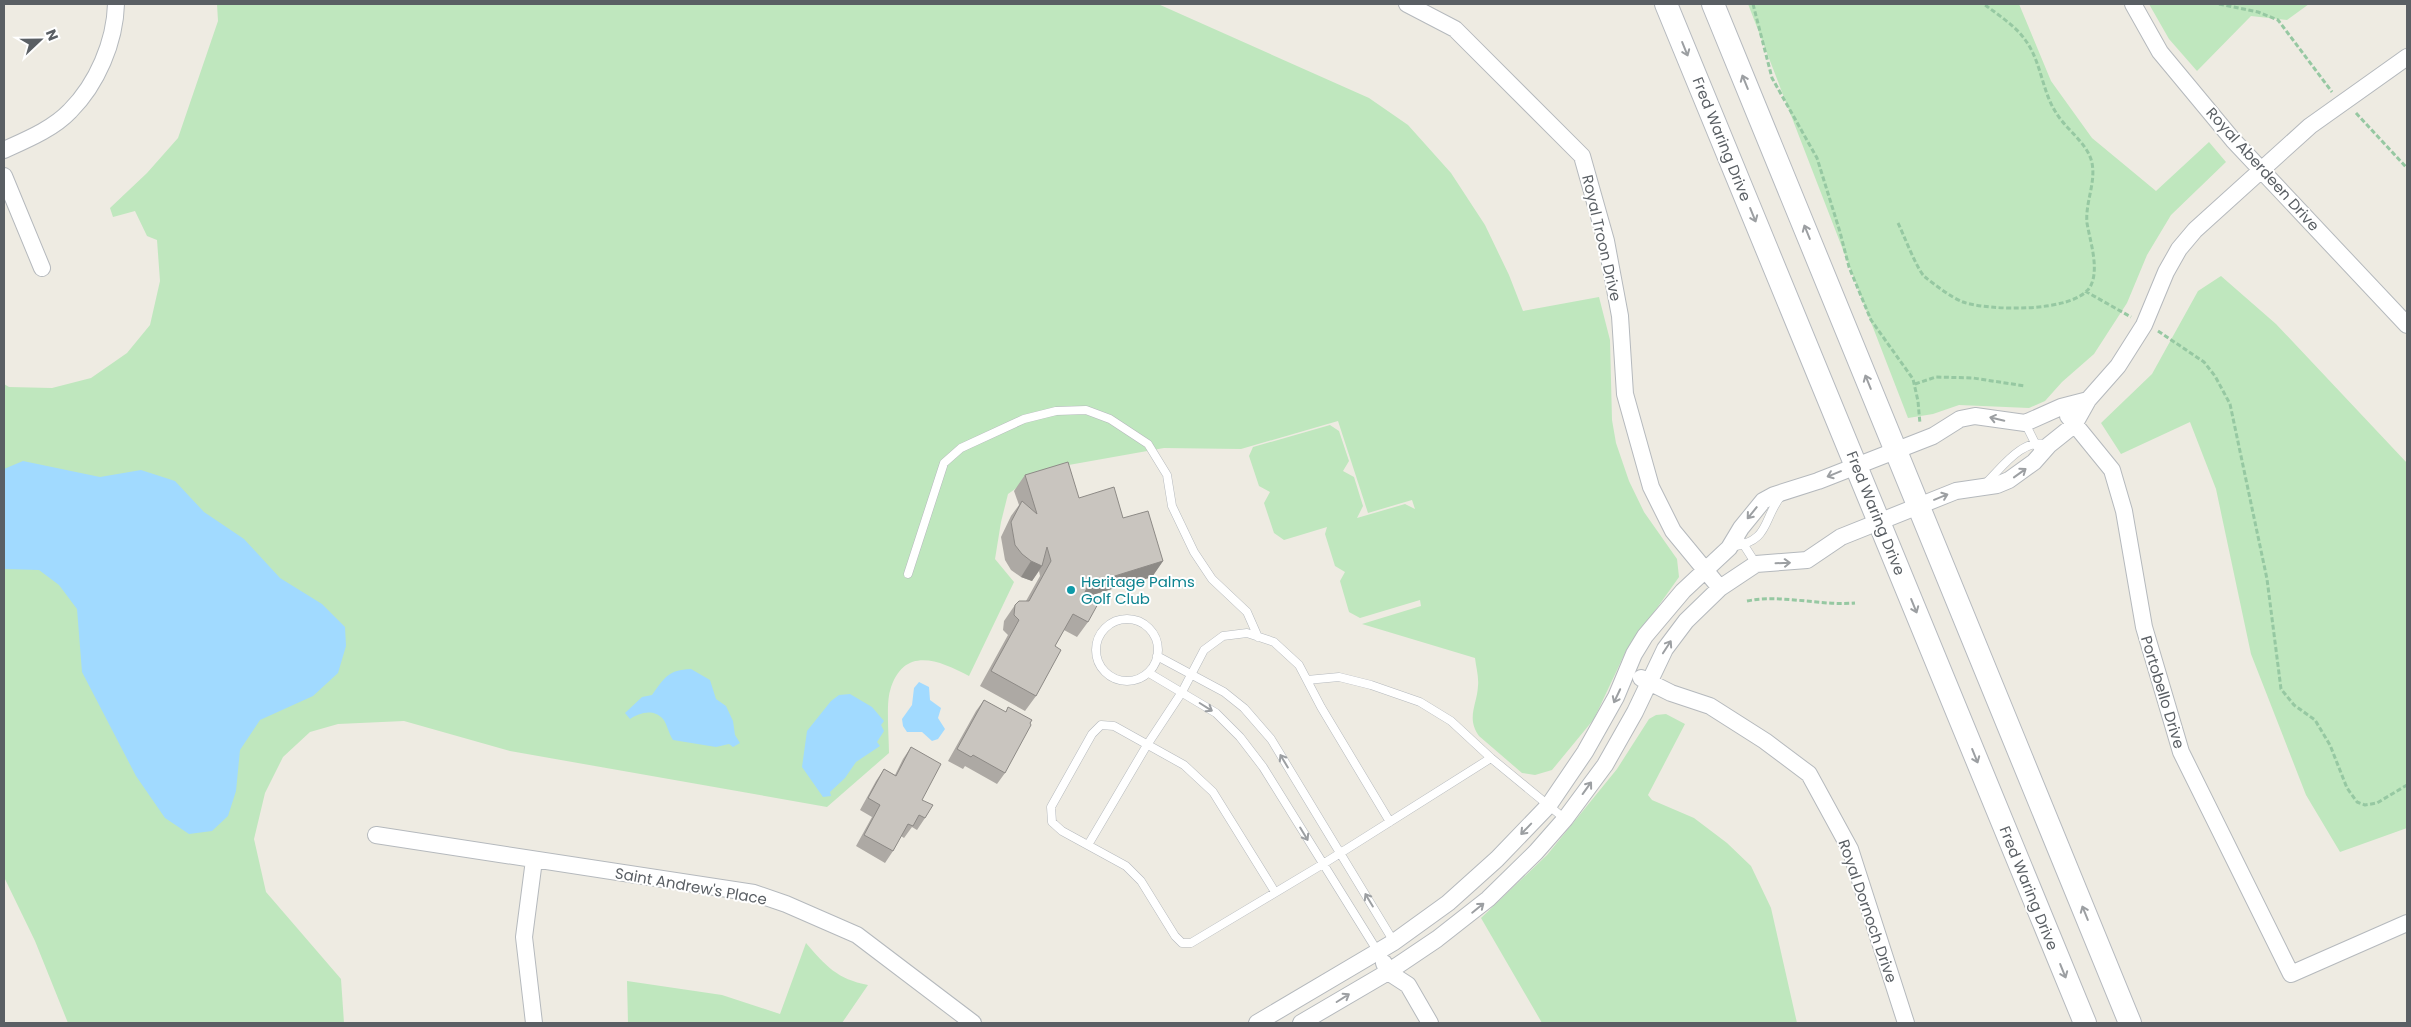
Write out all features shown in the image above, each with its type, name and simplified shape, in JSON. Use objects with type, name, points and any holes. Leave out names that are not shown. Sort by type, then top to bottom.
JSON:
[{"type":"main road","name":"Fred Waring Drive","points":[[1666,4],[2085,1023]]},
{"type":"main road","points":[[1713,4],[2130,1023]]},
{"type":"street","points":[[4,150],[34,136],[70,112],[101,69],[115,20],[116,4]]},
{"type":"street","name":"Royal Troon Drive","points":[[1407,4],[1455,29],[1582,156],[1606,241],[1620,316],[1625,394],[1651,487],[1673,531],[1720,588]]},
{"type":"street","name":"Royal Aberdeen Drive","points":[[2133,4],[2160,52],[2233,140],[2407,324]]},
{"type":"street","points":[[1301,1023],[1394,968],[1437,939],[1488,899],[1536,852],[1565,819],[1608,758],[1635,712],[1665,649],[1675,635],[1720,588],[1756,564],[1807,560],[1841,537],[1956,491],[1996,485],[2010,480],[2042,448],[2074,424],[2088,400],[2118,366],[2144,324],[2166,272],[2179,250],[2195,230],[2310,126],[2407,57]]},
{"type":"street","points":[[4,176],[42,268]]},
{"type":"street","points":[[1257,1023],[1394,942],[1472,883],[1549,805],[1603,722],[1645,636],[1704,569],[1737,542],[1763,501],[1933,436],[1960,419],[1975,416],[2025,423],[2060,406],[2088,400]]},
{"type":"street","name":"Portobello Drive","points":[[2060,406],[2112,470],[2124,512],[2144,627],[2181,752],[2291,974],[2407,923]]},
{"type":"street","name":"Royal Dornoch Drive","points":[[1628,671],[1671,693],[1710,706],[1765,741],[1809,774],[1850,849],[1906,1023]]},
{"type":"street","name":"Saint Andrew's Place","points":[[376,835],[754,893],[786,904],[857,935],[973,1023]]},
{"type":"street","points":[[534,860],[524,937],[534,1023]]},
{"type":"street","points":[[1394,942],[1394,968]]},
{"type":"street","points":[[1378,952],[1408,985],[1430,1023]]},
{"type":"lane","points":[[908,574],[944,463],[961,448],[1024,419],[1056,411],[1086,410],[1110,419],[1148,444],[1167,475],[1172,506],[1194,552],[1212,579],[1247,612],[1258,637]]},
{"type":"lane","points":[[2025,423],[2042,448]]},
{"type":"lane","points":[[1737,542],[1756,564]]},
{"type":"lane","points":[[1129,618],[1139,621],[1154,636],[1158,645],[1157,656],[1149,673],[1129,681],[1110,676],[1102,669],[1097,660],[1097,640],[1109,624],[1129,618]]},
{"type":"lane","points":[[1088,845],[1147,745],[1182,692],[1204,650],[1223,636],[1247,633],[1274,642],[1299,665],[1390,822]]},
{"type":"lane","points":[[1157,656],[1224,692],[1244,708],[1271,739],[1394,942]]},
{"type":"lane","points":[[1149,673],[1216,713],[1240,737],[1263,767],[1378,952]]},
{"type":"lane","points":[[1307,680],[1339,677],[1371,684],[1420,702],[1450,721],[1491,758],[1565,819]]},
{"type":"lane","points":[[1275,892],[1213,792],[1184,766],[1114,726],[1101,725],[1092,734],[1051,807],[1052,822],[1062,831],[1126,866],[1141,881],[1175,936],[1182,943],[1191,943],[1323,864],[1491,758]]},
{"type":"path","points":[[1753,4],[1772,78],[1817,158],[1852,275],[1871,320],[1910,374],[1915,384],[1920,424]]},
{"type":"path","points":[[1898,223],[1923,276],[1960,301],[1997,308],[2028,309],[2064,301],[2085,292],[2092,283],[2093,275],[2087,210],[2093,174],[2091,158],[2086,149],[2063,124],[2053,109],[2026,41],[2017,30],[1984,4]]},
{"type":"path","points":[[2220,4],[2258,12],[2278,20],[2332,92],[2344,102],[2407,168]]},
{"type":"path","points":[[2085,292],[2165,334],[2204,362],[2215,376],[2230,404],[2267,579],[2281,689],[2294,705],[2315,720],[2330,745],[2347,788],[2357,802],[2365,805],[2377,803],[2407,785]]},
{"type":"path","points":[[1915,384],[1936,377],[1973,378],[2025,386]]},
{"type":"path","points":[[1747,601],[1762,598],[1827,604],[1855,603]]},
{"type":"green space","points":[[217,4],[1158,4],[1369,98],[1408,125],[1451,173],[1485,225],[1509,275],[1523,311],[1599,297],[1610,340],[1612,420],[1616,443],[1629,481],[1644,512],[1677,559],[1679,577],[1625,653],[1594,719],[1552,770],[1535,775],[1522,773],[1479,736],[1475,729],[1473,711],[1478,676],[1475,658],[1362,624],[1421,606],[1420,600],[1360,618],[1349,612],[1340,581],[1345,572],[1335,566],[1325,534],[1327,527],[1284,540],[1274,533],[1264,503],[1270,492],[1259,486],[1249,456],[1253,447],[1330,425],[1339,431],[1349,461],[1343,471],[1354,477],[1363,506],[1357,518],[1405,504],[1415,509],[1412,500],[1368,513],[1338,421],[1241,449],[1164,448],[1063,466],[1018,487],[1008,494],[995,559],[1014,582],[969,676],[946,665],[923,660],[913,662],[904,667],[896,676],[890,691],[888,712],[889,753],[827,807],[510,751],[404,721],[338,724],[310,732],[283,757],[265,793],[254,839],[266,892],[341,979],[344,1023],[68,1023],[35,941],[4,877],[4,384],[9,387],[52,388],[91,378],[127,353],[150,325],[160,281],[157,240],[147,236],[135,211],[113,217],[110,208],[147,173],[178,138],[218,21]]},
{"type":"green space","points":[[1748,4],[2019,4],[2051,81],[2092,138],[2156,191],[2209,142],[2226,162],[2171,215],[2147,255],[2127,303],[2094,354],[2062,382],[2045,401],[2029,408],[1959,405],[1933,414],[1908,418]]},
{"type":"green space","points":[[2149,4],[2309,4],[2287,20],[2251,16],[2197,71],[2169,39]]},
{"type":"green space","points":[[2221,276],[2276,324],[2407,463],[2407,828],[2340,852],[2306,795],[2251,654],[2216,489],[2190,422],[2121,454],[2101,423],[2152,374],[2198,291]]},
{"type":"green space","points":[[1666,714],[1685,724],[1648,795],[1652,800],[1694,818],[1727,843],[1751,866],[1771,908],[1797,1023],[1542,1023],[1481,918],[1547,855],[1617,769],[1649,719],[1656,715]]},
{"type":"green space","points":[[806,943],[840,975],[868,985],[842,1023],[628,1023],[627,981],[722,995],[780,1014]]},
{"type":"water","points":[[23,461],[100,477],[141,470],[175,481],[204,512],[244,539],[280,578],[322,604],[345,627],[346,646],[338,673],[313,696],[260,720],[240,750],[236,791],[228,816],[212,831],[189,834],[165,818],[136,776],[82,672],[77,609],[59,585],[39,570],[4,569],[4,469]]},
{"type":"water","points":[[691,669],[710,680],[716,699],[726,706],[733,721],[735,735],[740,743],[733,747],[729,744],[716,747],[673,740],[663,719],[659,716],[646,713],[630,719],[625,713],[642,697],[652,695],[660,683],[672,673]]},
{"type":"water","points":[[919,682],[929,687],[930,700],[941,708],[938,718],[945,729],[938,739],[932,741],[922,732],[907,732],[903,726],[902,719],[912,705],[914,688]]},
{"type":"water","points":[[850,694],[872,707],[884,721],[881,725],[884,731],[877,742],[880,746],[856,762],[845,778],[830,792],[831,796],[823,797],[802,767],[807,731],[831,701],[839,695]]},
{"type":"building","name":"Heritage Palms Golf Club","points":[[1068,462],[1079,498],[1114,487],[1123,518],[1148,511],[1163,561],[1089,584],[1084,594],[1099,602],[1088,622],[1073,614],[1055,646],[1061,650],[1036,696],[991,671],[1019,620],[1014,615],[1015,605],[1019,601],[1029,601],[1051,561],[1047,547],[1042,566],[1022,554],[1015,545],[1011,522],[1022,501],[1037,514],[1025,475]]},
{"type":"building","points":[[984,700],[1006,712],[1008,707],[1032,720],[1005,773],[973,755],[971,757],[957,749]]},
{"type":"building","points":[[911,747],[941,764],[922,800],[933,805],[925,818],[919,815],[913,826],[908,824],[893,851],[864,835],[880,805],[868,798],[884,769],[896,776]]},
{"type":"place","name":"Heritage Palms Golf Club","points":[[1071,590]]}]
